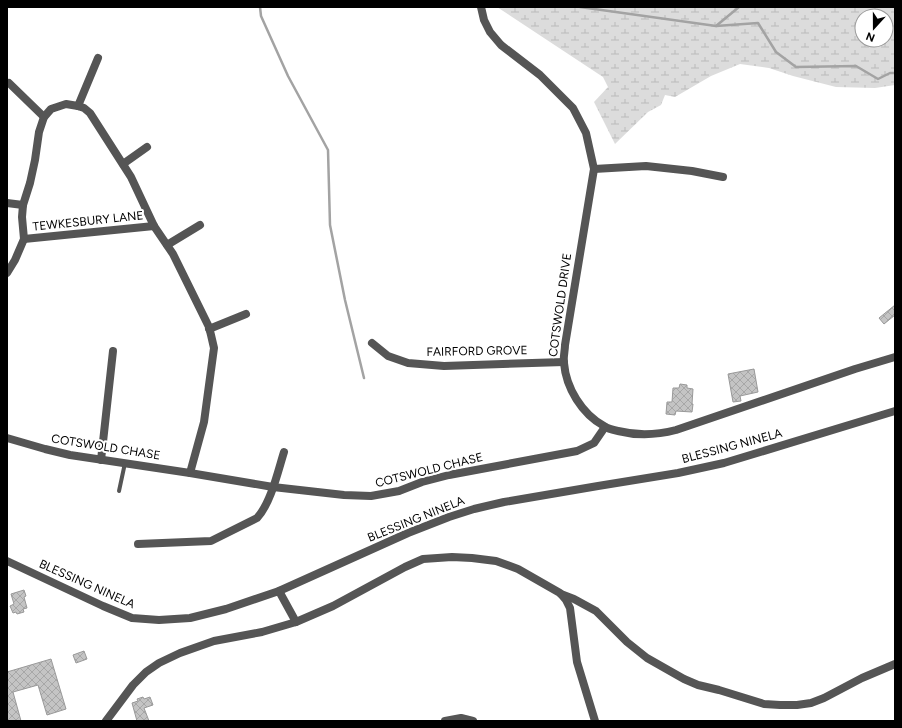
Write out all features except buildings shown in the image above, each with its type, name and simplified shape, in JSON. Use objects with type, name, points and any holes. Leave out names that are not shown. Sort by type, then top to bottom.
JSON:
[{"type":"street","name":"COTSWOLD DRIVE","points":[[481,7],[484,20],[490,32],[501,45],[540,75],[573,108],[586,133],[594,169],[565,345],[564,362],[566,376],[575,399],[586,413],[594,420],[604,427],[630,434],[650,435],[663,433],[895,357]]},
{"type":"street","points":[[78,106],[98,58]]},
{"type":"street","points":[[9,84],[44,117]]},
{"type":"street","points":[[7,273],[15,260],[24,239],[22,217],[23,205],[30,183],[39,132],[44,117],[51,110],[66,104],[84,108],[90,113],[131,177],[154,226],[172,254],[212,335],[214,348],[204,422],[190,473]]},
{"type":"street","points":[[123,164],[147,147]]},
{"type":"street","points":[[594,169],[646,166],[692,171],[724,177]]},
{"type":"street","points":[[7,203],[23,205]]},
{"type":"street","points":[[167,245],[200,225]]},
{"type":"street","name":"TEWKESBURY LANE","points":[[24,239],[154,226]]},
{"type":"street","points":[[209,329],[246,314]]},
{"type":"street","name":"FAIRFORD GROVE","points":[[372,343],[388,356],[408,363],[444,366],[564,362]]},
{"type":"street","points":[[101,460],[113,352]]},
{"type":"street","name":"BLESSING NINELA","points":[[7,561],[132,618],[159,620],[190,618],[226,609],[279,591],[408,533],[468,511],[504,502],[678,473],[724,463],[895,411]]},
{"type":"street","name":"COTSWOLD CHASE","points":[[7,438],[70,455],[101,460],[272,487],[351,496],[371,496],[399,491],[422,482],[449,475],[577,451],[594,444],[604,427]]},
{"type":"street","points":[[138,544],[211,541],[257,518],[264,508],[284,452]]},
{"type":"street","points":[[106,721],[133,685],[146,672],[159,663],[180,653],[214,641],[262,632],[296,622],[333,606],[405,567],[423,559],[452,557],[472,558],[496,561],[518,569],[560,593],[596,611],[627,642],[647,658],[684,679],[698,685],[764,704],[798,705],[811,703],[895,664]]},
{"type":"street","points":[[279,591],[296,622]]},
{"type":"street","points":[[560,593],[570,608],[577,662],[595,721]]},
{"type":"street","points":[[445,721],[461,718],[473,721]]},
{"type":"lane","points":[[119,492],[125,463]]},
{"type":"green space","points":[[497,7],[895,7],[895,85],[875,88],[836,87],[769,68],[740,64],[711,76],[675,97],[665,95],[661,105],[648,112],[615,144],[594,102],[608,87],[603,77]]},
{"type":"waterway","points":[[260,7],[261,16],[288,76],[328,150],[330,225],[345,300],[364,378]]},
{"type":"waterway","points":[[580,7],[716,26],[739,7]]},
{"type":"waterway","points":[[716,26],[758,23],[776,52],[796,67],[856,66],[878,79],[890,73],[895,73]]}]
